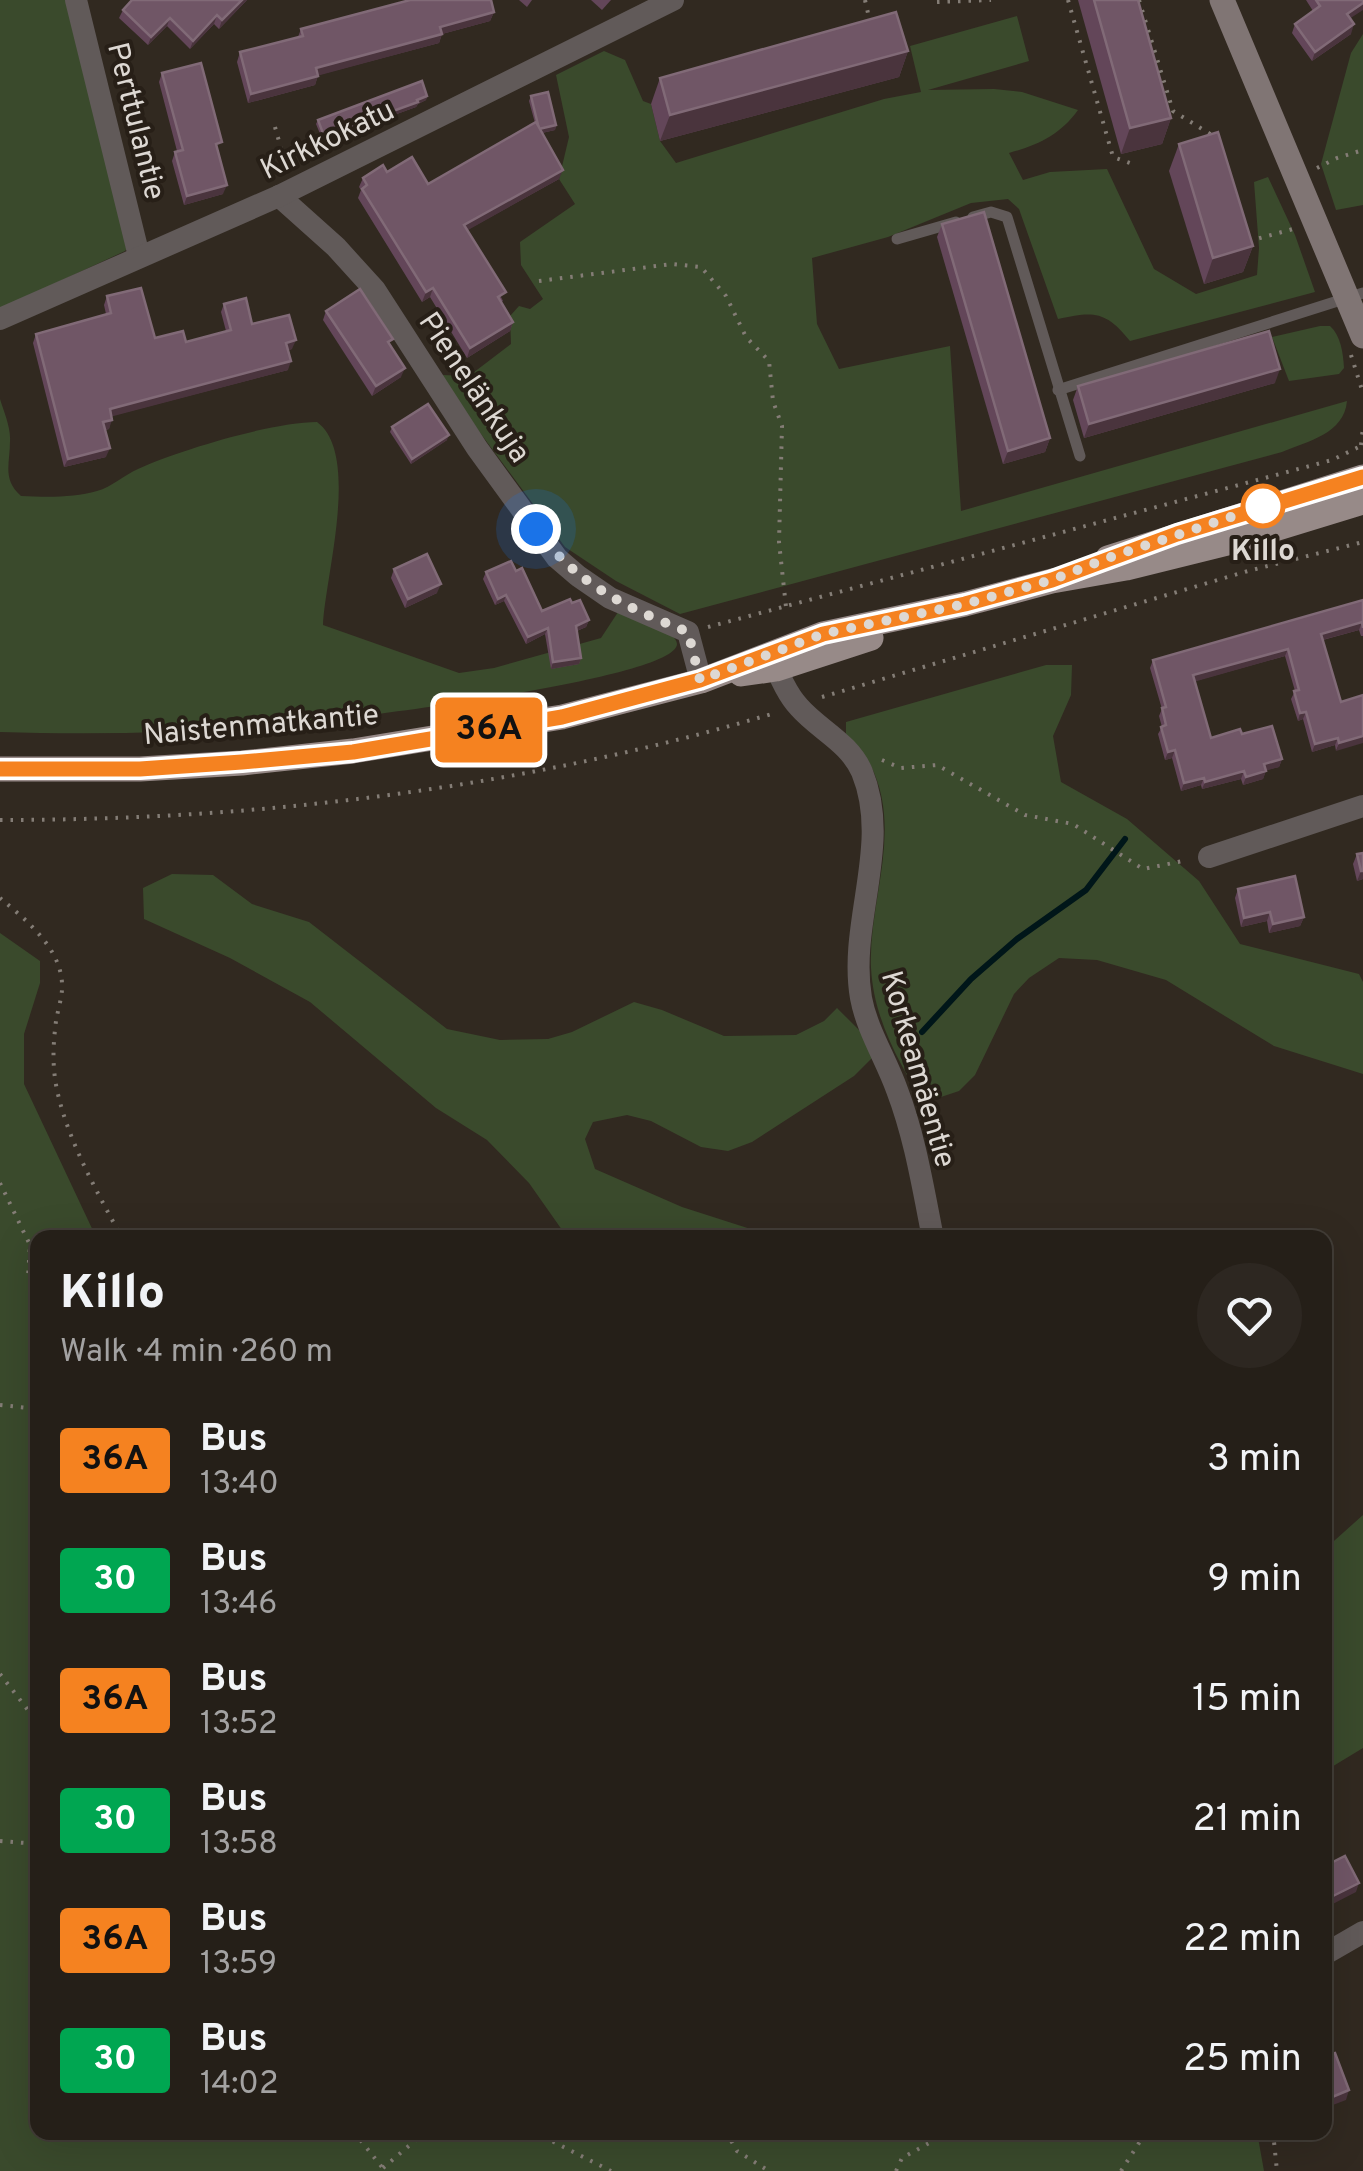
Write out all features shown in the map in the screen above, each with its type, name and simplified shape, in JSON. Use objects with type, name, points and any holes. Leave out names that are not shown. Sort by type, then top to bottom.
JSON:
[{"type":"main road","name":"Naistenmatkantie","points":[[0,770],[140,769],[353,752],[562,717],[901,629],[1177,534],[1363,477]]},
{"type":"main road","name":"Naistenmatkantie","points":[[1052,580],[1126,568],[1240,540],[1363,502]]},
{"type":"street","name":"Perttulantie","points":[[76,0],[138,256]]},
{"type":"street","name":"Kirkkokatu","points":[[0,319],[286,193],[673,0]]},
{"type":"street","points":[[1222,0],[1298,178],[1356,296],[1363,336]]},
{"type":"street","name":"Pienelänkuja","points":[[286,193],[375,290],[477,448],[557,558],[610,598],[688,632]]},
{"type":"street","points":[[688,632],[700,680]]},
{"type":"street","name":"Korkeamäentie","points":[[773,660],[798,706],[841,742],[862,772],[873,852],[858,942],[862,1000],[898,1091],[931,1230]]},
{"type":"street","points":[[1209,856],[1363,806]]},
{"type":"street","points":[[1332,1950],[1363,1932]]},
{"type":"lane","points":[[897,239],[991,212],[1007,218],[1080,456]]},
{"type":"lane","points":[[1058,390],[1356,296]]},
{"type":"path","points":[[865,0],[871,26]]},
{"type":"path","points":[[937,2],[991,0]]},
{"type":"path","points":[[1068,0],[1113,157],[1130,163]]},
{"type":"path","points":[[1139,0],[1173,111],[1215,137]]},
{"type":"path","points":[[276,126],[286,193]]},
{"type":"path","points":[[1298,178],[1336,158],[1363,150]]},
{"type":"path","points":[[1250,242],[1299,228]]},
{"type":"path","points":[[539,280],[672,264],[701,267],[726,296],[746,337],[769,361],[772,401],[782,426],[780,542],[786,608]]},
{"type":"path","points":[[688,632],[1332,460],[1362,445],[1363,426]]},
{"type":"path","points":[[0,820],[165,816],[461,787],[640,750],[1248,570],[1363,542]]},
{"type":"path","points":[[884,760],[901,768],[937,766],[1025,815],[1073,824],[1143,869],[1209,856]]},
{"type":"path","points":[[0,898],[38,933],[60,972],[62,985],[52,1062],[58,1094],[94,1186],[118,1230]]},
{"type":"path","points":[[0,1182],[30,1244],[30,1281]]},
{"type":"path","points":[[0,1405],[30,1408]]},
{"type":"path","points":[[0,1674],[30,1713]]},
{"type":"path","points":[[0,1841],[30,1843]]},
{"type":"path","points":[[360,2140],[384,2169],[417,2140]]},
{"type":"path","points":[[550,2140],[611,2171]]},
{"type":"path","points":[[731,2140],[737,2151],[769,2171]]},
{"type":"path","points":[[896,2171],[902,2158],[934,2140]]},
{"type":"path","points":[[1121,2171],[1141,2140]]},
{"type":"path","points":[[1274,2140],[1277,2171]]},
{"type":"green space","points":[[0,0],[66,0],[130,245],[125,251],[0,309]]},
{"type":"green space","points":[[1017,16],[1029,61],[928,90],[1022,92],[1078,110],[1048,138],[1009,153],[1023,180],[1050,172],[1107,169],[1154,269],[1196,294],[1257,275],[1254,182],[1268,177],[1295,235],[1315,292],[1130,341],[1114,324],[1098,316],[1058,319],[1019,209],[1008,199],[971,203],[888,237],[812,258],[817,324],[839,369],[950,346],[961,511],[1347,401],[1339,421],[1323,435],[1282,452],[680,614],[616,581],[565,547],[442,375],[469,376],[511,344],[510,316],[519,306],[530,309],[543,299],[521,265],[520,242],[575,204],[559,179],[569,137],[556,75],[604,51],[625,60],[643,101],[651,104],[660,141],[676,163],[884,99],[921,92],[910,46]]},
{"type":"green space","points":[[1363,34],[1363,205],[1336,210],[1321,164],[1351,53]]},
{"type":"green space","points":[[1330,326],[1337,335],[1344,368],[1339,374],[1289,381],[1272,337]]},
{"type":"green space","points":[[0,399],[9,431],[9,477],[21,496],[88,493],[201,446],[276,427],[317,422],[330,438],[339,488],[323,625],[459,673],[494,668],[601,638],[622,606],[663,628],[677,644],[661,658],[620,672],[492,697],[355,717],[205,730],[0,732]]},
{"type":"green space","points":[[1046,665],[1072,665],[1071,695],[1053,736],[1061,782],[1127,819],[1199,881],[1240,944],[1359,974],[1363,982],[1363,1074],[1274,1046],[1166,980],[1097,960],[1059,958],[1029,978],[1014,994],[975,1075],[959,1091],[932,1100],[927,1110],[890,1042],[873,988],[871,942],[882,865],[884,814],[870,764],[846,734],[846,722]]},
{"type":"green space","points":[[172,874],[213,875],[252,904],[309,922],[447,1029],[500,1040],[548,1039],[572,1032],[634,1002],[724,1036],[796,1035],[824,1021],[837,1008],[871,1042],[874,1056],[854,1076],[752,1142],[728,1151],[701,1147],[651,1121],[627,1115],[593,1122],[585,1139],[595,1169],[682,1207],[754,1230],[562,1230],[529,1183],[487,1140],[436,1108],[310,1002],[230,958],[144,919],[143,888]]},
{"type":"green space","points":[[0,933],[40,961],[40,983],[24,1034],[24,1084],[93,1230],[30,1230],[30,2140],[1258,2140],[1264,2171],[0,2171]]},
{"type":"green space","points":[[1363,1515],[1363,1748],[1332,1767],[1332,1543]]},
{"type":"building","points":[[132,0],[242,0],[222,20],[217,15],[193,41],[170,18],[151,37],[123,10]]},
{"type":"building","points":[[410,0],[491,0],[494,12],[440,27],[442,34],[316,68],[318,76],[251,94],[240,52],[303,36],[301,29]]},
{"type":"building","points":[[1094,0],[1138,0],[1171,118],[1130,128]]},
{"type":"building","points":[[1316,0],[1363,3],[1347,14],[1354,24],[1315,52],[1295,24],[1320,6]]},
{"type":"building","points":[[896,12],[908,51],[670,115],[660,78]]},
{"type":"building","points":[[201,63],[222,142],[216,144],[227,185],[187,196],[175,152],[183,150],[162,73]]},
{"type":"building","points":[[422,81],[427,96],[418,102],[324,136],[318,120]]},
{"type":"building","points":[[548,92],[556,125],[539,129],[531,96]]},
{"type":"building","points":[[536,122],[563,170],[464,225],[506,292],[498,297],[513,322],[470,348],[433,288],[426,292],[362,189],[367,185],[363,178],[383,165],[387,172],[412,157],[428,184]]},
{"type":"building","points":[[1218,132],[1253,246],[1213,258],[1179,144]]},
{"type":"building","points":[[984,212],[1050,438],[1008,451],[942,224]]},
{"type":"building","points":[[141,288],[155,338],[183,331],[186,342],[231,330],[224,304],[246,298],[252,324],[289,315],[296,340],[286,343],[291,361],[110,409],[112,420],[103,422],[110,448],[68,459],[36,334],[111,313],[107,296]]},
{"type":"building","points":[[360,289],[393,339],[388,342],[405,368],[376,386],[326,311]]},
{"type":"building","points":[[1269,331],[1280,369],[1089,424],[1078,386]]},
{"type":"building","points":[[428,404],[449,435],[412,459],[392,427]]},
{"type":"building","points":[[427,554],[441,584],[408,599],[394,569]]},
{"type":"building","points":[[511,561],[516,571],[522,568],[542,611],[570,599],[572,603],[580,600],[589,620],[576,626],[581,658],[553,662],[548,628],[528,637],[506,595],[498,599],[486,572]]},
{"type":"building","points":[[1363,600],[1363,628],[1362,622],[1321,634],[1341,702],[1363,695],[1363,736],[1315,744],[1306,712],[1300,713],[1294,691],[1299,690],[1288,649],[1193,675],[1211,738],[1240,729],[1242,734],[1272,726],[1282,759],[1264,764],[1266,771],[1246,777],[1244,771],[1205,782],[1204,778],[1184,783],[1175,750],[1168,752],[1161,727],[1166,725],[1162,708],[1166,707],[1153,660]]},
{"type":"building","points":[[1363,853],[1363,871],[1361,871],[1357,854]]},
{"type":"building","points":[[1295,876],[1304,917],[1273,924],[1270,912],[1244,918],[1238,889]]},
{"type":"building","points":[[1345,1856],[1359,1883],[1332,1896],[1332,1862]]},
{"type":"building","points":[[1335,2053],[1349,2090],[1332,2097]]},
{"type":"waterway","points":[[922,1032],[971,979],[1017,939],[1086,890],[1125,839]]},
{"type":"bus line","name":"36A","points":[[0,769],[140,769],[353,752],[562,717],[700,680],[823,634],[965,604],[1052,580],[1177,534],[1363,477]]},
{"type":"place","name":"Killo","points":[[1263,506]]},
{"type":"route","points":[[536,529],[557,558],[610,598],[688,632],[700,680],[823,634],[965,604],[1052,580],[1273,503],[1263,506]]}]
